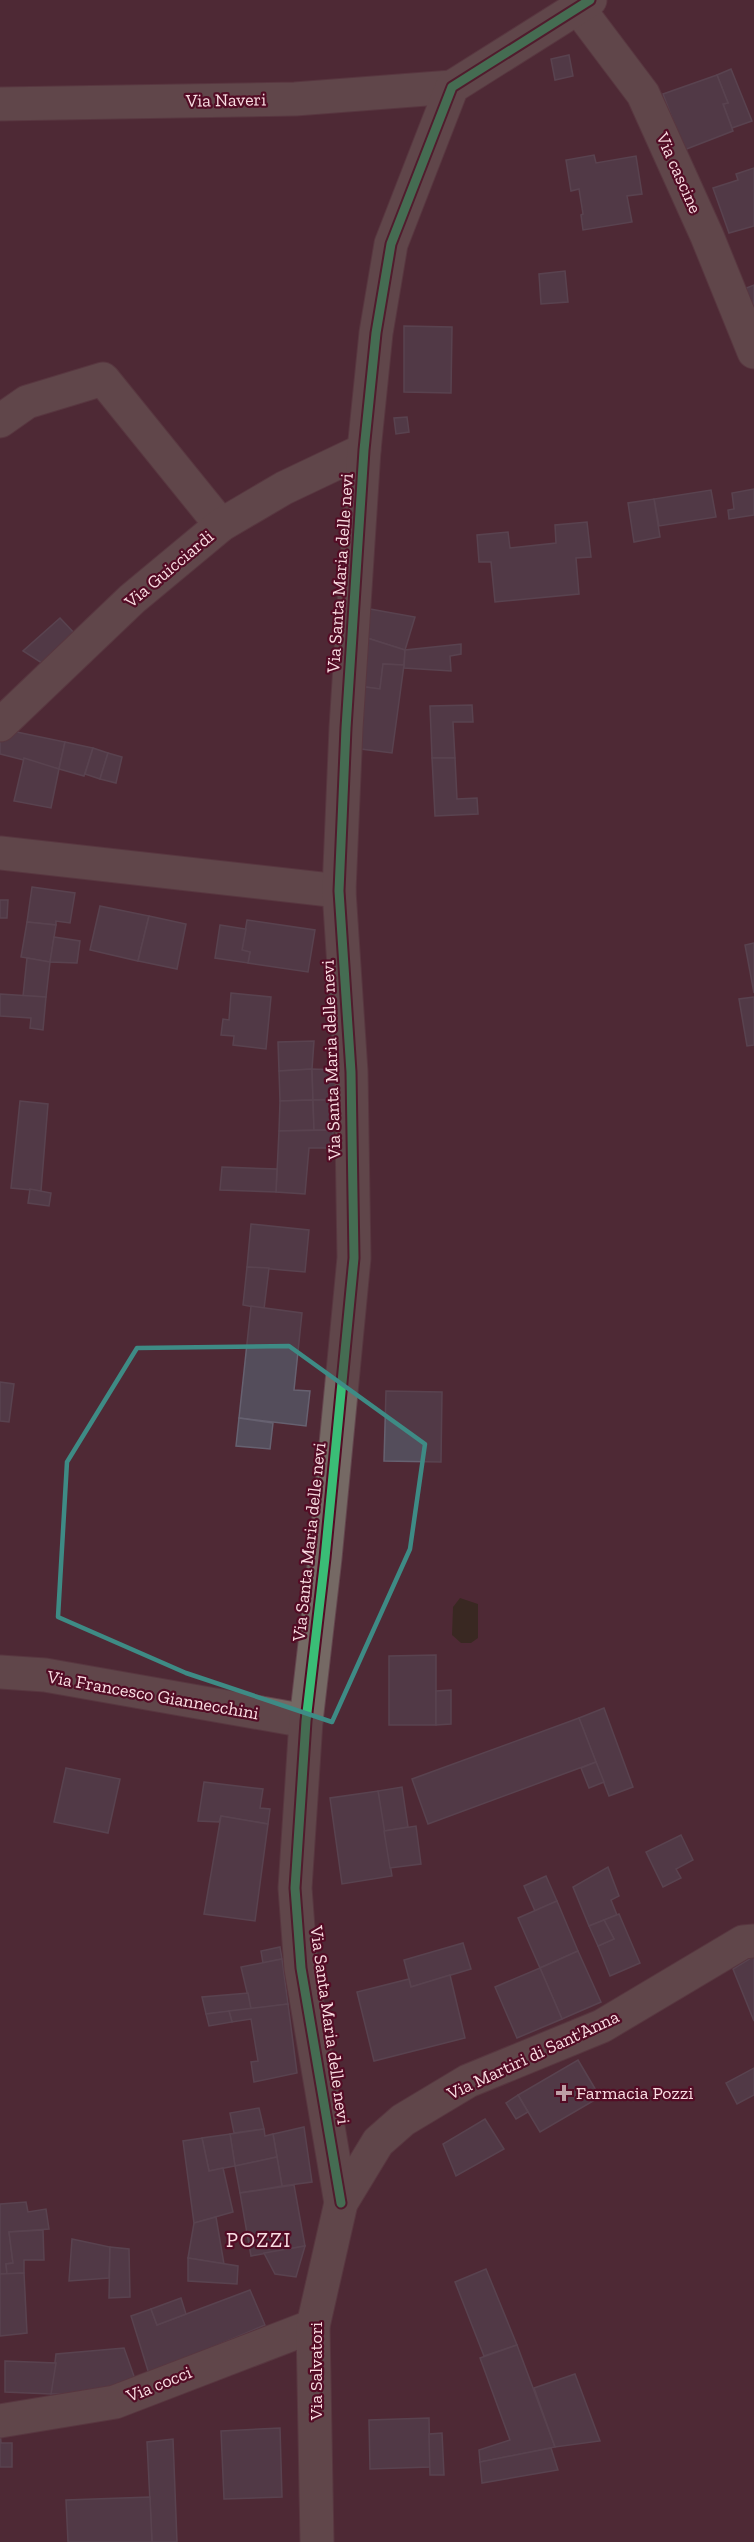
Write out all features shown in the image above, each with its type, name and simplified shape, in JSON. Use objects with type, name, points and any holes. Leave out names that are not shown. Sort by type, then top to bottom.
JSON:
[{"type":"street","points":[[452,87],[584,4]]},
{"type":"street","name":"Via cascine","points":[[584,4],[644,94],[707,236],[754,352]]},
{"type":"street","name":"Via Naveri","points":[[0,104],[295,99],[452,87]]},
{"type":"street","name":"Via Santa Maria delle nevi","points":[[341,2203],[301,1968],[296,1899],[298,1815],[306,1721],[325,1558],[354,1258],[351,1072],[339,891],[346,728],[364,450],[376,333],[391,244],[452,87]]},
{"type":"street","points":[[0,421],[27,402],[103,379],[221,525]]},
{"type":"street","name":"Via Guicciardi","points":[[0,725],[132,599],[221,525],[284,488],[364,450]]},
{"type":"street","points":[[0,853],[339,891]]},
{"type":"street","name":"Via Francesco Giannecchini","points":[[0,1672],[45,1675],[306,1721]]},
{"type":"street","name":"Via Martiri di Sant'Anna","points":[[341,2203],[378,2142],[403,2120],[468,2081],[602,2026],[743,1942],[754,1941]]},
{"type":"street","name":"Via Salvatori","points":[[317,2542],[313,2326],[341,2203]]},
{"type":"street","name":"Via cocci","points":[[0,2421],[114,2402],[313,2326]]},
{"type":"highlighted area","points":[[289,1346],[425,1444],[410,1549],[332,1722],[186,1673],[58,1617],[67,1462],[137,1348]]},
{"type":"shaded area","points":[[460,1598],[478,1604],[478,1638],[471,1643],[461,1643],[452,1635],[453,1607]]},
{"type":"building","points":[[569,55],[573,76],[555,80],[551,59]]},
{"type":"building","points":[[731,69],[752,121],[732,128],[723,104],[728,103],[717,75]]},
{"type":"building","points":[[717,75],[728,103],[723,104],[733,131],[684,150],[663,94]]},
{"type":"building","points":[[594,155],[596,163],[636,156],[642,194],[627,196],[632,222],[583,230],[579,189],[571,191],[566,160]]},
{"type":"building","points":[[754,168],[754,226],[729,233],[713,188],[738,180],[736,174]]},
{"type":"building","points":[[565,271],[568,302],[541,304],[539,274]]},
{"type":"building","points":[[754,285],[754,328],[734,293]]},
{"type":"building","points":[[404,326],[452,327],[451,393],[404,392]]},
{"type":"building","points":[[407,417],[409,432],[396,434],[394,418]]},
{"type":"building","points":[[754,489],[754,515],[729,519],[728,510],[734,509],[732,493]]},
{"type":"building","points":[[711,490],[716,517],[659,526],[654,499]]},
{"type":"building","points":[[654,499],[660,537],[634,542],[628,503]]},
{"type":"building","points":[[587,522],[591,557],[576,558],[579,594],[495,602],[491,562],[479,562],[477,535],[508,532],[510,548],[556,543],[555,525]]},
{"type":"building","points":[[370,609],[415,617],[405,650],[364,637]]},
{"type":"building","points":[[60,618],[77,636],[45,665],[23,651]]},
{"type":"building","points":[[364,637],[405,650],[404,665],[383,664],[380,689],[358,686]]},
{"type":"building","points":[[461,644],[461,654],[450,656],[451,671],[404,668],[405,650]]},
{"type":"building","points":[[383,664],[404,665],[392,753],[353,748],[358,686],[380,689]]},
{"type":"building","points":[[472,705],[473,722],[453,722],[455,758],[432,758],[430,706]]},
{"type":"building","points":[[7,730],[65,742],[59,769],[0,754],[0,740]]},
{"type":"building","points":[[65,742],[93,748],[84,776],[59,769]]},
{"type":"building","points":[[93,748],[108,753],[100,779],[85,774]]},
{"type":"building","points":[[108,753],[122,757],[116,783],[100,779]]},
{"type":"building","points":[[24,758],[59,769],[51,808],[14,801]]},
{"type":"building","points":[[432,758],[455,758],[457,799],[477,798],[478,814],[435,816]]},
{"type":"building","points":[[32,887],[75,893],[70,923],[56,921],[56,925],[27,922]]},
{"type":"building","points":[[0,900],[8,900],[7,918],[0,918]]},
{"type":"building","points":[[100,906],[149,916],[138,961],[90,950]]},
{"type":"building","points":[[149,916],[186,924],[177,969],[138,961]]},
{"type":"building","points":[[247,920],[315,930],[308,972],[248,963],[250,952],[242,950]]},
{"type":"building","points":[[27,922],[56,925],[50,962],[21,957]]},
{"type":"building","points":[[220,925],[246,929],[242,950],[250,952],[248,963],[215,958]]},
{"type":"building","points":[[54,937],[80,941],[77,963],[50,962]]},
{"type":"building","points":[[754,943],[754,993],[745,945]]},
{"type":"building","points":[[27,958],[50,962],[46,997],[23,996]]},
{"type":"building","points":[[231,993],[271,997],[266,1049],[233,1045],[234,1036],[221,1035],[223,1019],[229,1020]]},
{"type":"building","points":[[0,994],[46,997],[43,1030],[30,1028],[31,1018],[0,1016]]},
{"type":"building","points":[[754,997],[754,1045],[747,1046],[739,999]]},
{"type":"building","points":[[314,1041],[312,1069],[279,1071],[278,1042]]},
{"type":"building","points":[[312,1069],[313,1100],[280,1101],[279,1071]]},
{"type":"building","points":[[312,1069],[335,1070],[334,1100],[313,1100]]},
{"type":"building","points":[[313,1100],[314,1130],[279,1131],[280,1101]]},
{"type":"building","points":[[313,1100],[334,1100],[333,1130],[314,1130]]},
{"type":"building","points":[[20,1101],[48,1104],[41,1191],[11,1188]]},
{"type":"building","points":[[333,1130],[333,1148],[309,1148],[305,1194],[276,1192],[279,1131]]},
{"type":"building","points":[[222,1167],[277,1169],[276,1192],[220,1190]]},
{"type":"building","points":[[30,1189],[51,1193],[49,1206],[28,1203]]},
{"type":"building","points":[[251,1224],[309,1230],[305,1272],[247,1267]]},
{"type":"building","points":[[247,1267],[269,1268],[264,1309],[243,1305]]},
{"type":"building","points":[[251,1306],[302,1313],[294,1390],[310,1391],[306,1426],[239,1418]]},
{"type":"building","points":[[0,1382],[14,1384],[9,1422],[0,1421]]},
{"type":"building","points":[[386,1391],[442,1392],[441,1462],[384,1461]]},
{"type":"building","points":[[239,1418],[273,1423],[270,1449],[236,1446]]},
{"type":"building","points":[[436,1655],[436,1725],[389,1725],[389,1656]]},
{"type":"building","points":[[451,1690],[451,1724],[436,1725],[436,1691]]},
{"type":"building","points":[[604,1708],[633,1787],[609,1796],[579,1718]]},
{"type":"building","points":[[579,1718],[596,1762],[428,1824],[412,1779]]},
{"type":"building","points":[[596,1762],[604,1782],[589,1788],[581,1768]]},
{"type":"building","points":[[66,1768],[120,1779],[108,1833],[54,1822]]},
{"type":"building","points":[[204,1782],[263,1789],[260,1808],[270,1809],[268,1824],[221,1816],[219,1822],[198,1821]]},
{"type":"building","points":[[402,1787],[408,1827],[384,1831],[378,1791]]},
{"type":"building","points":[[378,1791],[392,1876],[342,1884],[330,1798]]},
{"type":"building","points":[[221,1816],[268,1824],[255,1921],[204,1914]]},
{"type":"building","points":[[416,1826],[421,1864],[390,1868],[384,1831]]},
{"type":"building","points":[[681,1835],[693,1860],[676,1869],[681,1878],[663,1887],[646,1852]]},
{"type":"building","points":[[608,1867],[619,1896],[611,1900],[617,1915],[589,1926],[573,1887]]},
{"type":"building","points":[[546,1876],[557,1901],[535,1911],[524,1886]]},
{"type":"building","points":[[557,1901],[578,1951],[540,1968],[518,1918]]},
{"type":"building","points":[[619,1914],[640,1963],[610,1976],[598,1946],[614,1939],[604,1920]]},
{"type":"building","points":[[604,1920],[614,1939],[598,1946],[589,1926]]},
{"type":"building","points":[[463,1943],[471,1969],[411,1987],[404,1960]]},
{"type":"building","points":[[280,1947],[282,1959],[263,1963],[261,1951]]},
{"type":"building","points":[[578,1951],[601,2002],[562,2019],[540,1968]]},
{"type":"building","points":[[754,1956],[754,2021],[733,1969]]},
{"type":"building","points":[[282,1959],[288,2004],[251,2009],[241,1967]]},
{"type":"building","points":[[540,1968],[562,2019],[517,2038],[495,1987]]},
{"type":"building","points":[[450,1975],[465,2038],[374,2061],[357,1992],[409,1979],[411,1987]]},
{"type":"building","points":[[248,1993],[251,2009],[206,2014],[202,1997]]},
{"type":"building","points":[[288,2004],[297,2073],[254,2082],[251,2062],[258,2061],[251,2019],[232,2022],[229,2011]]},
{"type":"building","points":[[229,2011],[232,2022],[209,2026],[206,2014]]},
{"type":"building","points":[[578,2060],[600,2097],[540,2132],[518,2095]]},
{"type":"building","points":[[754,2068],[754,2095],[737,2104],[726,2083]]},
{"type":"building","points":[[518,2095],[528,2112],[516,2119],[506,2103]]},
{"type":"building","points":[[259,2108],[264,2129],[234,2133],[230,2113]]},
{"type":"building","points":[[485,2119],[504,2149],[456,2176],[443,2144]]},
{"type":"building","points":[[304,2127],[312,2182],[282,2186],[273,2134]]},
{"type":"building","points":[[264,2129],[265,2136],[273,2134],[277,2157],[235,2166],[230,2134]]},
{"type":"building","points":[[230,2134],[235,2166],[209,2171],[202,2138]]},
{"type":"building","points":[[202,2138],[209,2171],[223,2168],[233,2212],[194,2223],[183,2141]]},
{"type":"building","points":[[277,2157],[282,2186],[240,2193],[235,2166]]},
{"type":"building","points":[[294,2185],[305,2246],[251,2256],[240,2193]]},
{"type":"building","points":[[26,2202],[28,2212],[46,2209],[49,2229],[9,2232],[13,2263],[6,2264],[7,2274],[0,2274],[0,2204]]},
{"type":"building","points":[[216,2217],[224,2264],[188,2258],[194,2223]]},
{"type":"building","points":[[43,2230],[44,2260],[24,2260],[24,2273],[7,2274],[6,2264],[13,2263],[9,2232]]},
{"type":"building","points":[[72,2239],[110,2247],[109,2278],[69,2281]]},
{"type":"building","points":[[305,2246],[296,2277],[275,2274],[264,2253]]},
{"type":"building","points":[[110,2247],[129,2249],[130,2297],[109,2298]]},
{"type":"building","points":[[188,2258],[238,2266],[237,2284],[188,2281]]},
{"type":"building","points":[[486,2269],[517,2345],[484,2356],[455,2282]]},
{"type":"building","points":[[24,2273],[27,2333],[0,2336],[0,2274]]},
{"type":"building","points":[[250,2290],[265,2325],[149,2374],[131,2316],[151,2309],[157,2325]]},
{"type":"building","points":[[181,2298],[186,2314],[157,2325],[151,2309]]},
{"type":"building","points":[[517,2345],[555,2447],[480,2462],[479,2450],[510,2440],[480,2358]]},
{"type":"building","points":[[124,2348],[135,2379],[113,2388],[76,2394],[51,2394],[56,2354]]},
{"type":"building","points":[[5,2361],[56,2363],[51,2394],[5,2392]]},
{"type":"building","points":[[575,2374],[600,2441],[555,2447],[534,2388]]},
{"type":"building","points":[[429,2418],[430,2467],[370,2469],[369,2420]]},
{"type":"building","points":[[280,2428],[282,2497],[224,2499],[221,2431]]},
{"type":"building","points":[[0,2429],[1,2443],[12,2443],[12,2467],[0,2467]]},
{"type":"building","points":[[442,2433],[444,2475],[430,2475],[429,2434]]},
{"type":"building","points":[[173,2439],[177,2542],[152,2542],[147,2442]]},
{"type":"building","points":[[551,2448],[558,2470],[482,2483],[480,2462]]},
{"type":"building","points":[[150,2497],[152,2542],[68,2542],[66,2500]]},
{"type":"cycle path","points":[[341,2203],[301,1968],[295,1888],[306,1721],[325,1558],[354,1258],[351,1072],[339,891],[346,728],[364,450],[376,333],[391,244],[452,87],[590,0]]},
{"type":"place","name":"Farmacia Pozzi","points":[[564,2093]]},
{"type":"district","name":"POZZI","points":[[259,2239]]}]
